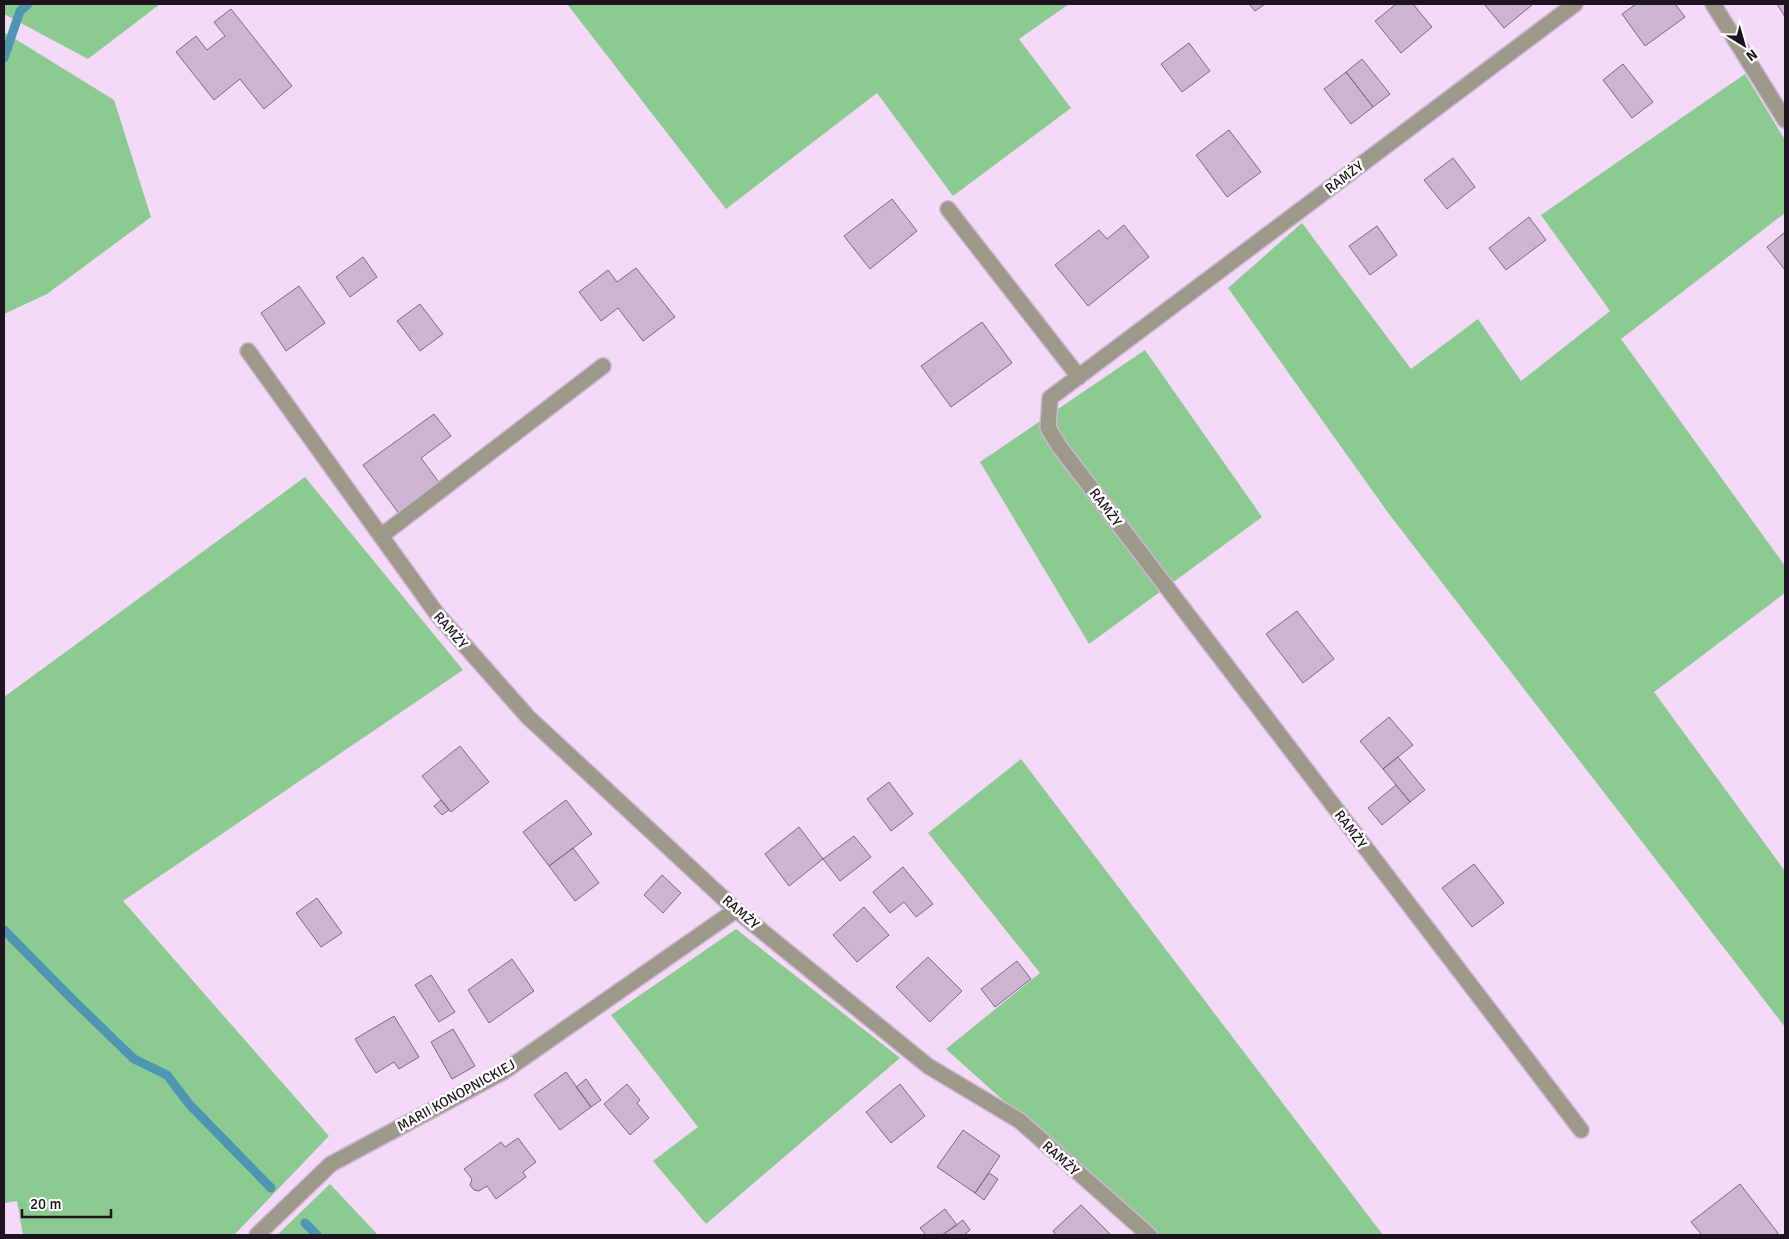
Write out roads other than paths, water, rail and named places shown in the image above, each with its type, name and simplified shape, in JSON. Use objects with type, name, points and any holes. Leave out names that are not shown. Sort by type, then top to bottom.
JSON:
[{"type":"street","name":"RAMŻY","points":[[1575,4],[1050,398],[1048,428],[1059,446],[1581,1130]]},
{"type":"street","points":[[1713,4],[1785,120]]},
{"type":"street","points":[[948,209],[1078,377]]},
{"type":"street","name":"RAMŻY","points":[[248,351],[437,614],[528,717],[736,910],[928,1066],[1020,1121],[1149,1235]]},
{"type":"street","points":[[382,536],[603,366]]},
{"type":"street","name":"MARII KONOPNICKIEJ","points":[[257,1235],[331,1164],[503,1072],[736,910]]},
{"type":"waterway","points":[[4,58],[20,11],[28,4]]},
{"type":"waterway","points":[[4,930],[134,1059],[167,1075],[189,1104],[271,1188]]},
{"type":"waterway","points":[[305,1223],[317,1235]]}]
